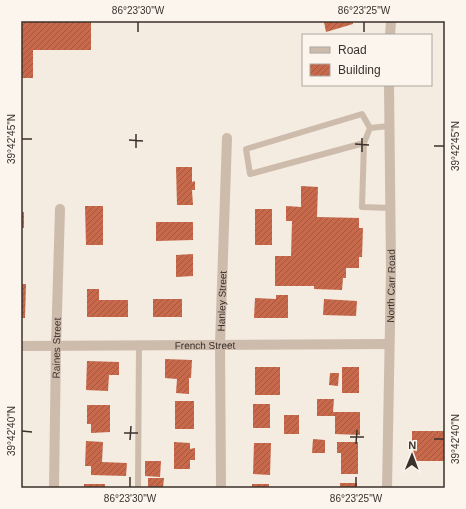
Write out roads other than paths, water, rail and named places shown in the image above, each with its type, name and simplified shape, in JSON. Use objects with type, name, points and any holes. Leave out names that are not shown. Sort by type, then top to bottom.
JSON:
[{"type":"street","points":[[390,34],[391,21]]},
{"type":"street","name":"North Carr Road","points":[[387,488],[391,268],[389,86]]},
{"type":"street","name":"Hanley Street","points":[[221,488],[220,344],[227,138]]},
{"type":"street","name":"Raines Street","points":[[54,488],[60,209]]},
{"type":"street","name":"French Street","points":[[21,346],[389,344]]},
{"type":"lane","points":[[364,143],[250,174],[246,149],[362,114],[370,128]]},
{"type":"lane","points":[[370,128],[389,126]]},
{"type":"lane","points":[[370,128],[364,143],[362,207],[390,208]]},
{"type":"lane","points":[[138,488],[139,345]]}]
